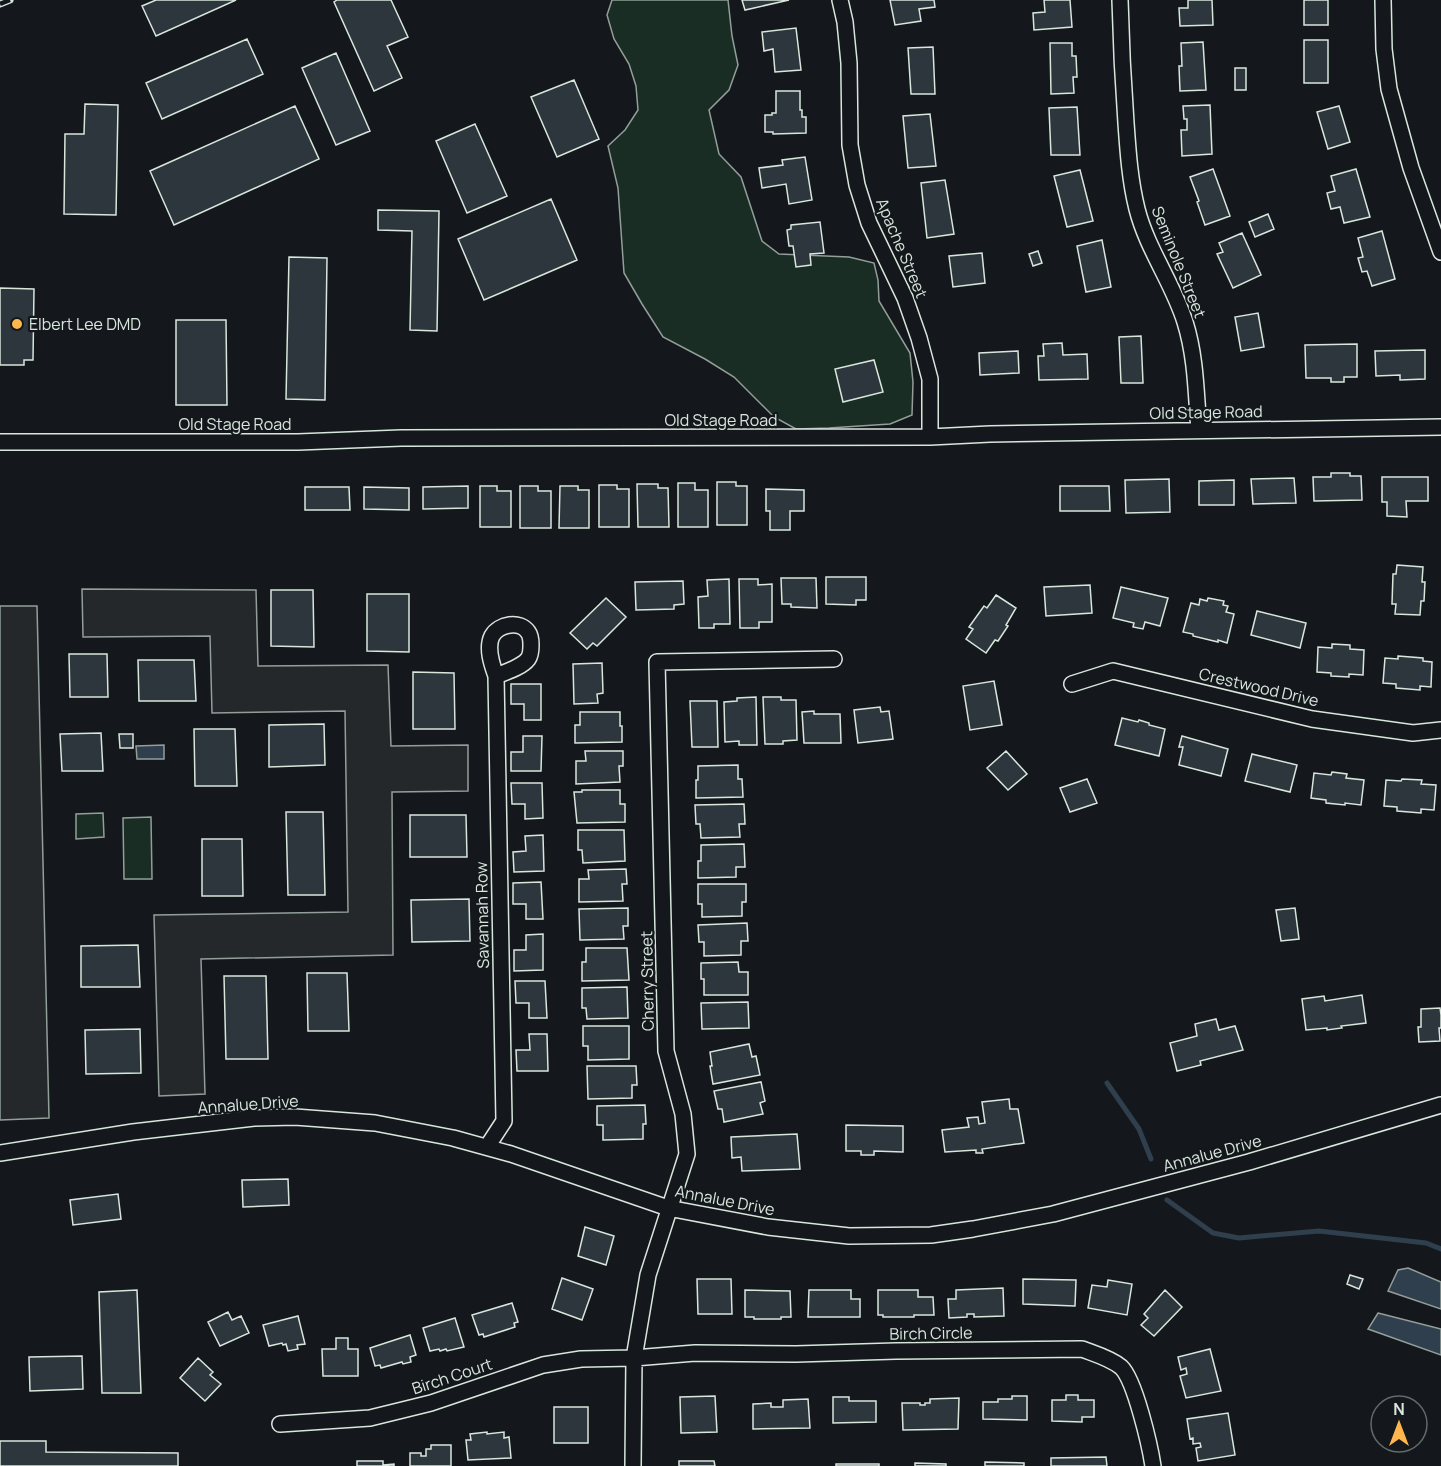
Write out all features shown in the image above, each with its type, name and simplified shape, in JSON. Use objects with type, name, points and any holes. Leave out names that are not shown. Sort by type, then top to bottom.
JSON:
[{"type":"street","name":"Apache Street","points":[[840,0],[845,22],[849,63],[850,145],[857,185],[870,224],[905,298],[919,338],[930,379],[930,437]]},
{"type":"street","name":"Seminole Street","points":[[1120,0],[1129,170],[1137,211],[1151,248],[1170,284],[1185,321],[1194,359],[1199,430]]},
{"type":"street","points":[[1383,0],[1384,49],[1389,89],[1411,168],[1441,252]]},
{"type":"street","name":"Old Stage Road","points":[[0,442],[298,442],[400,438],[930,437],[990,434],[1441,427]]},
{"type":"street","name":"Cherry Street","points":[[633,1466],[634,1358],[648,1275],[687,1154],[683,1114],[666,1051],[657,662],[834,659]]},
{"type":"street","name":"Crestwood Drive","points":[[1072,684],[1113,671],[1312,719],[1413,733],[1441,730]]},
{"type":"street","name":"Savannah Row","points":[[487,1147],[504,1122],[496,676]]},
{"type":"street","name":"Annalue Drive","points":[[0,1153],[134,1132],[254,1118],[375,1123],[487,1147],[668,1208],[768,1227],[849,1236],[931,1235],[1053,1214],[1249,1162],[1441,1105]]},
{"type":"street","name":"Birch Circle","points":[[634,1358],[695,1353],[796,1354],[1082,1349],[1102,1356],[1122,1368],[1133,1389],[1153,1466]]},
{"type":"street","name":"Birch Court","points":[[279,1424],[370,1418],[431,1403],[543,1365],[581,1359],[634,1358]]},
{"type":"green space","points":[[612,0],[728,0],[738,65],[729,90],[709,110],[719,154],[741,177],[762,241],[779,254],[849,257],[874,263],[879,301],[910,353],[913,382],[912,415],[890,424],[796,429],[774,417],[734,377],[663,337],[624,273],[618,188],[608,146],[625,130],[638,110],[636,86],[629,64],[614,39],[607,15]]},
{"type":"green space","points":[[103,813],[104,837],[76,839],[76,814]]},
{"type":"green space","points":[[151,817],[152,879],[124,879],[123,818]]},
{"type":"shaded area","points":[[82,589],[256,590],[258,666],[388,665],[391,746],[468,745],[468,791],[392,792],[393,955],[201,959],[205,1094],[159,1096],[154,915],[348,912],[345,711],[212,713],[210,636],[83,637]]},
{"type":"shaded area","points":[[0,606],[37,606],[49,1118],[0,1120]]},
{"type":"water","points":[[164,745],[164,759],[137,759],[136,746]]},
{"type":"water","points":[[1408,1268],[1441,1282],[1441,1309],[1388,1291],[1398,1270]]},
{"type":"water","points":[[1378,1313],[1441,1329],[1441,1355],[1368,1329]]},
{"type":"building","points":[[156,0],[236,0],[156,36],[142,6]]},
{"type":"building","points":[[337,0],[391,0],[408,37],[387,46],[402,78],[374,91],[334,2]]},
{"type":"building","points":[[742,0],[789,0],[745,10]]},
{"type":"building","points":[[890,0],[934,0],[935,7],[919,9],[921,21],[895,25]]},
{"type":"building","points":[[1044,0],[1070,0],[1072,27],[1034,30],[1033,13],[1045,12]]},
{"type":"building","points":[[1188,0],[1212,0],[1213,25],[1180,26],[1179,8],[1188,8]]},
{"type":"building","points":[[1304,0],[1328,0],[1328,25],[1304,25]]},
{"type":"building","points":[[796,28],[801,70],[775,72],[773,49],[764,51],[762,32]]},
{"type":"building","points":[[247,39],[263,74],[162,119],[146,83]]},
{"type":"building","points":[[1304,40],[1328,40],[1328,83],[1304,83]]},
{"type":"building","points":[[1203,42],[1206,90],[1180,91],[1181,43]]},
{"type":"building","points":[[1050,43],[1072,43],[1072,56],[1076,56],[1077,77],[1073,77],[1074,93],[1051,94]]},
{"type":"building","points":[[933,47],[935,94],[911,94],[908,48]]},
{"type":"building","points":[[336,53],[370,131],[336,145],[302,68]]},
{"type":"building","points":[[1235,68],[1246,68],[1246,90],[1235,90]]},
{"type":"building","points":[[574,80],[599,139],[557,157],[531,97]]},
{"type":"building","points":[[776,91],[800,91],[800,110],[802,110],[802,117],[806,117],[806,133],[773,134],[773,132],[765,132],[765,115],[776,113]]},
{"type":"building","points":[[85,104],[118,105],[116,215],[64,214],[65,134],[84,134]]},
{"type":"building","points":[[1210,105],[1212,154],[1182,156],[1181,130],[1187,130],[1187,119],[1184,119],[1183,106]]},
{"type":"building","points":[[295,106],[319,159],[174,225],[150,171]]},
{"type":"building","points":[[1339,106],[1350,142],[1328,149],[1317,112]]},
{"type":"building","points":[[1077,107],[1080,155],[1051,155],[1049,108]]},
{"type":"building","points":[[930,114],[936,166],[908,168],[903,116]]},
{"type":"building","points":[[475,124],[507,196],[467,213],[436,141]]},
{"type":"building","points":[[805,157],[812,200],[789,204],[786,184],[762,188],[759,168],[783,165],[782,160]]},
{"type":"building","points":[[1213,169],[1230,216],[1205,225],[1190,177]]},
{"type":"building","points":[[1356,169],[1370,217],[1344,223],[1340,207],[1331,209],[1327,193],[1335,191],[1331,176]]},
{"type":"building","points":[[1080,170],[1093,221],[1067,227],[1054,176]]},
{"type":"building","points":[[945,180],[954,234],[927,238],[921,183]]},
{"type":"building","points":[[551,199],[577,260],[484,300],[458,239]]},
{"type":"building","points":[[378,210],[439,211],[437,331],[410,330],[412,231],[378,230]]},
{"type":"building","points":[[1268,214],[1274,229],[1255,237],[1249,222]]},
{"type":"building","points":[[820,222],[824,253],[810,254],[811,265],[796,267],[793,246],[789,246],[787,230],[791,229],[791,225]]},
{"type":"building","points":[[1382,231],[1395,279],[1372,286],[1367,271],[1362,272],[1358,258],[1363,257],[1358,238]]},
{"type":"building","points":[[1242,233],[1261,275],[1233,288],[1217,254],[1223,252],[1219,243]]},
{"type":"building","points":[[1102,240],[1111,287],[1086,292],[1077,246]]},
{"type":"building","points":[[1038,251],[1042,263],[1033,266],[1029,254]]},
{"type":"building","points":[[982,253],[985,283],[953,287],[949,256]]},
{"type":"building","points":[[289,257],[327,258],[325,400],[286,399]]},
{"type":"building","name":"Elbert Lee DMD","points":[[0,288],[34,289],[33,360],[24,360],[24,365],[0,365]]},
{"type":"building","points":[[1258,313],[1264,347],[1241,351],[1235,317]]},
{"type":"building","points":[[176,320],[226,320],[227,405],[176,405]]},
{"type":"building","points":[[1141,336],[1143,383],[1121,383],[1119,337]]},
{"type":"building","points":[[1062,343],[1063,355],[1087,354],[1088,379],[1039,380],[1038,356],[1044,356],[1043,344]]},
{"type":"building","points":[[1357,344],[1357,377],[1344,377],[1344,382],[1331,382],[1331,378],[1306,378],[1305,345]]},
{"type":"building","points":[[1425,350],[1425,379],[1400,380],[1400,375],[1376,376],[1375,351]]},
{"type":"building","points":[[1018,351],[1019,373],[980,375],[979,353]]},
{"type":"building","points":[[874,360],[883,392],[843,402],[835,369]]},
{"type":"building","points":[[1331,473],[1350,473],[1350,476],[1361,476],[1362,500],[1314,501],[1313,477],[1331,477]]},
{"type":"building","points":[[1382,477],[1428,477],[1428,501],[1406,501],[1407,517],[1387,516],[1387,502],[1382,502]]},
{"type":"building","points":[[1294,478],[1296,503],[1253,504],[1251,479]]},
{"type":"building","points":[[1169,479],[1170,512],[1126,513],[1125,480]]},
{"type":"building","points":[[1234,480],[1234,505],[1199,505],[1199,481]]},
{"type":"building","points":[[717,482],[736,482],[736,486],[747,486],[747,525],[717,525]]},
{"type":"building","points":[[678,483],[695,483],[695,490],[708,490],[708,527],[678,527]]},
{"type":"building","points":[[637,484],[658,484],[658,488],[668,488],[669,527],[638,527]]},
{"type":"building","points":[[599,485],[617,485],[617,489],[629,489],[629,527],[599,527]]},
{"type":"building","points":[[468,486],[468,508],[423,509],[423,487]]},
{"type":"building","points":[[480,486],[497,486],[497,491],[511,491],[511,527],[480,527]]},
{"type":"building","points":[[520,486],[538,486],[538,491],[551,491],[551,528],[520,528]]},
{"type":"building","points":[[560,486],[578,486],[578,490],[589,490],[589,528],[559,528]]},
{"type":"building","points":[[1060,486],[1109,486],[1110,511],[1060,511]]},
{"type":"building","points":[[305,487],[349,487],[350,510],[305,510]]},
{"type":"building","points":[[364,487],[409,488],[409,510],[364,509]]},
{"type":"building","points":[[766,489],[804,490],[804,511],[790,511],[790,530],[770,530],[770,511],[766,511]]},
{"type":"building","points":[[1397,565],[1423,567],[1424,601],[1421,601],[1420,615],[1395,614],[1396,604],[1392,604],[1393,574],[1396,574]]},
{"type":"building","points":[[826,577],[866,577],[866,600],[856,600],[856,605],[826,604]]},
{"type":"building","points":[[781,578],[816,578],[817,608],[791,607],[791,604],[782,604]]},
{"type":"building","points":[[729,579],[730,624],[714,624],[714,628],[699,628],[698,597],[708,596],[707,580]]},
{"type":"building","points":[[739,579],[758,579],[758,585],[772,584],[772,622],[759,622],[759,628],[740,628]]},
{"type":"building","points":[[683,581],[684,604],[674,605],[674,609],[636,610],[635,582]]},
{"type":"building","points":[[1090,585],[1092,613],[1046,616],[1044,587]]},
{"type":"building","points":[[1121,587],[1168,598],[1160,626],[1145,622],[1143,629],[1133,627],[1134,623],[1113,618]]},
{"type":"building","points":[[271,590],[313,590],[314,647],[271,646]]},
{"type":"building","points":[[367,594],[409,594],[409,652],[367,651]]},
{"type":"building","points":[[996,595],[1016,608],[998,641],[995,640],[986,653],[966,639],[973,629],[969,627],[984,606],[987,608]]},
{"type":"building","points":[[606,598],[626,617],[597,646],[593,643],[587,649],[570,633]]},
{"type":"building","points":[[1208,598],[1224,601],[1223,605],[1228,606],[1226,612],[1234,614],[1227,643],[1183,632],[1191,603],[1199,605],[1200,599],[1207,601]]},
{"type":"building","points":[[1257,611],[1306,623],[1300,648],[1251,635]]},
{"type":"building","points":[[1332,644],[1350,645],[1350,649],[1364,650],[1363,675],[1331,676],[1331,673],[1317,672],[1318,647],[1332,648]]},
{"type":"building","points":[[69,654],[107,654],[108,697],[70,697]]},
{"type":"building","points":[[1398,656],[1423,658],[1423,661],[1432,662],[1431,687],[1420,686],[1420,690],[1396,688],[1396,684],[1383,683],[1385,658],[1398,659]]},
{"type":"building","points":[[138,660],[194,660],[196,701],[139,701]]},
{"type":"building","points":[[602,663],[603,693],[597,694],[598,703],[574,704],[573,664]]},
{"type":"building","points":[[413,672],[454,673],[455,729],[413,729]]},
{"type":"building","points":[[994,681],[1002,725],[970,730],[963,686]]},
{"type":"building","points":[[511,684],[541,684],[541,720],[524,720],[524,704],[511,704]]},
{"type":"building","points":[[756,697],[757,745],[739,745],[739,741],[725,742],[724,702],[737,701],[737,698]]},
{"type":"building","points":[[763,697],[796,700],[797,740],[783,741],[783,744],[765,744]]},
{"type":"building","points":[[690,701],[717,701],[718,747],[692,747]]},
{"type":"building","points":[[880,707],[881,712],[889,711],[893,739],[858,743],[854,710]]},
{"type":"building","points":[[814,711],[814,714],[840,714],[841,743],[804,743],[802,712]]},
{"type":"building","points":[[580,712],[620,712],[622,742],[575,743],[575,725],[580,725]]},
{"type":"building","points":[[1122,718],[1138,722],[1139,720],[1165,729],[1159,756],[1115,745]]},
{"type":"building","points":[[324,724],[325,765],[269,767],[269,725]]},
{"type":"building","points":[[194,729],[235,729],[237,786],[195,786]]},
{"type":"building","points":[[101,733],[103,771],[62,771],[60,734]]},
{"type":"building","points":[[119,734],[133,734],[133,748],[120,748]]},
{"type":"building","points":[[523,736],[542,736],[541,771],[511,771],[511,752],[523,752]]},
{"type":"building","points":[[1182,736],[1228,749],[1221,776],[1179,765],[1183,747],[1179,747]]},
{"type":"building","points":[[585,751],[623,751],[623,766],[619,766],[620,782],[576,784],[576,761],[586,761]]},
{"type":"building","points":[[1006,751],[1027,774],[1008,790],[987,768]]},
{"type":"building","points":[[1252,754],[1297,765],[1290,792],[1245,781]]},
{"type":"building","points":[[738,765],[738,779],[742,779],[743,797],[696,798],[698,766]]},
{"type":"building","points":[[1332,772],[1347,774],[1346,778],[1364,780],[1361,805],[1326,803],[1326,800],[1311,798],[1314,773],[1331,775]]},
{"type":"building","points":[[1087,779],[1097,803],[1070,812],[1060,788]]},
{"type":"building","points":[[1402,779],[1422,780],[1421,784],[1436,785],[1434,810],[1421,809],[1421,813],[1397,811],[1397,807],[1384,806],[1386,780],[1401,781]]},
{"type":"building","points":[[511,783],[542,783],[543,818],[525,819],[525,804],[512,804]]},
{"type":"building","points":[[582,790],[620,790],[620,804],[625,804],[625,822],[577,823],[574,792],[582,792]]},
{"type":"building","points":[[744,804],[745,824],[739,824],[740,837],[701,838],[700,824],[696,824],[695,805]]},
{"type":"building","points":[[286,812],[323,812],[325,895],[288,895]]},
{"type":"building","points":[[410,815],[466,815],[467,857],[410,857]]},
{"type":"building","points":[[578,830],[624,830],[625,861],[583,863],[582,850],[578,850]]},
{"type":"building","points":[[543,835],[544,871],[514,872],[513,852],[526,851],[525,836]]},
{"type":"building","points":[[202,839],[242,839],[243,896],[202,896]]},
{"type":"building","points":[[744,844],[745,867],[736,867],[736,877],[698,878],[701,845]]},
{"type":"building","points":[[626,869],[627,884],[622,884],[623,901],[579,902],[579,879],[589,879],[588,870]]},
{"type":"building","points":[[541,882],[543,919],[526,919],[526,904],[513,904],[513,883]]},
{"type":"building","points":[[698,884],[746,884],[746,902],[742,902],[742,916],[702,917],[702,904],[698,904]]},
{"type":"building","points":[[469,899],[470,941],[412,942],[411,900]]},
{"type":"building","points":[[628,908],[628,926],[623,926],[624,939],[580,940],[579,909]]},
{"type":"building","points":[[1295,908],[1299,939],[1281,941],[1276,910]]},
{"type":"building","points":[[747,923],[748,941],[741,941],[741,955],[704,956],[704,942],[699,942],[698,925]]},
{"type":"building","points":[[543,934],[543,970],[514,971],[514,950],[526,950],[526,935]]},
{"type":"building","points":[[138,945],[140,987],[81,987],[81,946]]},
{"type":"building","points":[[586,948],[627,948],[629,980],[582,981],[582,962],[586,962]]},
{"type":"building","points":[[738,962],[739,972],[748,972],[748,995],[704,995],[701,963]]},
{"type":"building","points":[[307,973],[347,973],[349,1031],[308,1031]]},
{"type":"building","points":[[224,976],[266,976],[268,1059],[226,1059]]},
{"type":"building","points":[[515,981],[545,981],[547,1018],[529,1018],[529,1003],[516,1003]]},
{"type":"building","points":[[627,987],[628,1018],[587,1019],[586,1008],[582,1008],[582,988]]},
{"type":"building","points":[[1362,995],[1366,1023],[1327,1030],[1327,1028],[1306,1030],[1302,999],[1324,996],[1325,1001]]},
{"type":"building","points":[[748,1002],[749,1028],[702,1029],[701,1003]]},
{"type":"building","points":[[1440,1008],[1440,1041],[1419,1042],[1418,1027],[1421,1027],[1421,1009]]},
{"type":"building","points":[[1216,1019],[1219,1030],[1235,1026],[1243,1050],[1200,1061],[1201,1065],[1177,1071],[1170,1043],[1197,1036],[1195,1024]]},
{"type":"building","points":[[583,1026],[629,1026],[629,1059],[588,1060],[588,1046],[583,1046]]},
{"type":"building","points":[[140,1029],[141,1073],[86,1074],[85,1030]]},
{"type":"building","points":[[529,1034],[547,1034],[548,1071],[517,1071],[516,1050],[530,1050]]},
{"type":"building","points":[[749,1044],[752,1057],[756,1056],[760,1075],[713,1084],[710,1052]]},
{"type":"building","points":[[587,1066],[636,1066],[637,1085],[632,1085],[632,1098],[588,1099]]},
{"type":"building","points":[[761,1082],[765,1101],[760,1103],[763,1114],[724,1122],[722,1109],[718,1109],[714,1091]]},
{"type":"building","points":[[1009,1099],[1010,1109],[1018,1109],[1024,1143],[982,1149],[983,1153],[976,1153],[976,1150],[945,1152],[942,1130],[969,1127],[967,1118],[978,1117],[979,1124],[985,1123],[982,1102]]},
{"type":"building","points":[[645,1105],[646,1124],[643,1124],[643,1139],[603,1140],[603,1125],[597,1125],[597,1106]]},
{"type":"building","points":[[846,1125],[903,1126],[903,1152],[874,1151],[874,1155],[861,1155],[861,1151],[846,1151]]},
{"type":"building","points":[[797,1134],[800,1169],[742,1171],[741,1157],[732,1158],[731,1137]]},
{"type":"building","points":[[288,1179],[289,1205],[243,1207],[242,1180]]},
{"type":"building","points":[[118,1194],[121,1219],[73,1225],[70,1200]]},
{"type":"building","points":[[585,1227],[614,1236],[606,1265],[578,1256]]},
{"type":"building","points":[[1350,1275],[1363,1279],[1359,1289],[1347,1284]]},
{"type":"building","points":[[562,1278],[593,1289],[582,1320],[552,1309]]},
{"type":"building","points":[[697,1279],[731,1279],[732,1314],[698,1314]]},
{"type":"building","points":[[1023,1279],[1076,1280],[1075,1306],[1023,1304]]},
{"type":"building","points":[[1108,1280],[1132,1284],[1127,1315],[1088,1308],[1092,1285],[1107,1287]]},
{"type":"building","points":[[1003,1288],[1004,1316],[974,1317],[974,1314],[967,1314],[967,1317],[949,1318],[948,1299],[956,1299],[956,1290]]},
{"type":"building","points":[[137,1290],[141,1393],[102,1393],[99,1292]]},
{"type":"building","points":[[745,1290],[790,1291],[791,1317],[754,1319],[754,1317],[745,1317]]},
{"type":"building","points":[[809,1290],[851,1290],[851,1299],[860,1299],[860,1317],[808,1317]]},
{"type":"building","points":[[878,1290],[918,1290],[918,1297],[933,1297],[934,1315],[883,1317],[883,1315],[878,1315]]},
{"type":"building","points":[[1165,1290],[1182,1307],[1154,1336],[1141,1325],[1148,1318],[1144,1314]]},
{"type":"building","points":[[512,1303],[518,1322],[514,1323],[515,1327],[484,1337],[483,1334],[479,1335],[472,1315]]},
{"type":"building","points":[[228,1312],[232,1320],[241,1316],[249,1333],[220,1346],[208,1322]]},
{"type":"building","points":[[298,1316],[305,1344],[297,1345],[298,1349],[288,1351],[286,1344],[269,1346],[263,1325]]},
{"type":"building","points":[[455,1318],[464,1347],[447,1351],[439,1349],[430,1351],[423,1328]]},
{"type":"building","points":[[410,1335],[416,1355],[410,1357],[411,1362],[381,1368],[380,1365],[375,1366],[370,1348]]},
{"type":"building","points":[[336,1338],[348,1338],[348,1349],[358,1349],[358,1376],[323,1376],[322,1349],[336,1349]]},
{"type":"building","points":[[1210,1349],[1221,1391],[1186,1398],[1180,1376],[1187,1374],[1186,1368],[1181,1370],[1178,1357]]},
{"type":"building","points":[[82,1356],[83,1389],[30,1391],[29,1357]]},
{"type":"building","points":[[198,1358],[213,1372],[210,1375],[221,1384],[205,1401],[180,1378]]},
{"type":"building","points":[[1066,1395],[1078,1395],[1078,1400],[1094,1400],[1094,1417],[1082,1417],[1082,1422],[1052,1421],[1052,1400],[1066,1400]]},
{"type":"building","points":[[715,1396],[717,1432],[681,1433],[680,1397]]},
{"type":"building","points":[[1012,1396],[1027,1396],[1027,1420],[983,1419],[983,1402],[998,1402],[998,1399],[1012,1399]]},
{"type":"building","points":[[833,1397],[849,1397],[849,1401],[876,1401],[876,1422],[833,1423]]},
{"type":"building","points":[[959,1398],[958,1429],[903,1430],[902,1403],[925,1405],[925,1403],[930,1403],[930,1399]]},
{"type":"building","points":[[808,1399],[810,1428],[753,1429],[753,1404],[771,1403],[771,1407],[783,1407],[783,1400]]},
{"type":"building","points":[[554,1407],[588,1407],[588,1443],[554,1443]]},
{"type":"building","points":[[1228,1413],[1235,1455],[1198,1461],[1196,1448],[1201,1447],[1200,1443],[1193,1444],[1193,1438],[1190,1439],[1187,1419]]},
{"type":"building","points":[[487,1432],[487,1434],[504,1432],[504,1438],[509,1437],[511,1458],[468,1460],[466,1440],[471,1440],[470,1434]]},
{"type":"building","points":[[0,1441],[46,1441],[46,1452],[178,1453],[178,1466],[0,1466]]},
{"type":"building","points":[[431,1445],[451,1445],[451,1466],[410,1466],[410,1453],[421,1453],[421,1456],[426,1456],[426,1449],[431,1449]]},
{"type":"building","points":[[1106,1457],[1107,1466],[1051,1466],[1051,1458]]},
{"type":"building","points":[[357,1461],[383,1461],[383,1465],[394,1464],[394,1466],[357,1466]]},
{"type":"building","points":[[679,1461],[714,1461],[715,1466],[679,1466]]},
{"type":"building","points":[[985,1462],[1024,1463],[1024,1466],[985,1466]]},
{"type":"building","points":[[915,1463],[946,1464],[946,1466],[915,1466]]},
{"type":"building","points":[[836,1464],[879,1464],[879,1466],[836,1466]]},
{"type":"waterway","points":[[1107,1083],[1139,1129],[1151,1159]]},
{"type":"waterway","points":[[1167,1200],[1213,1233],[1239,1238],[1319,1231],[1426,1243],[1441,1249]]},
{"type":"railway","points":[[0,4],[10,0]]},
{"type":"place","name":"Elbert Lee DMD","points":[[17,324]]}]
